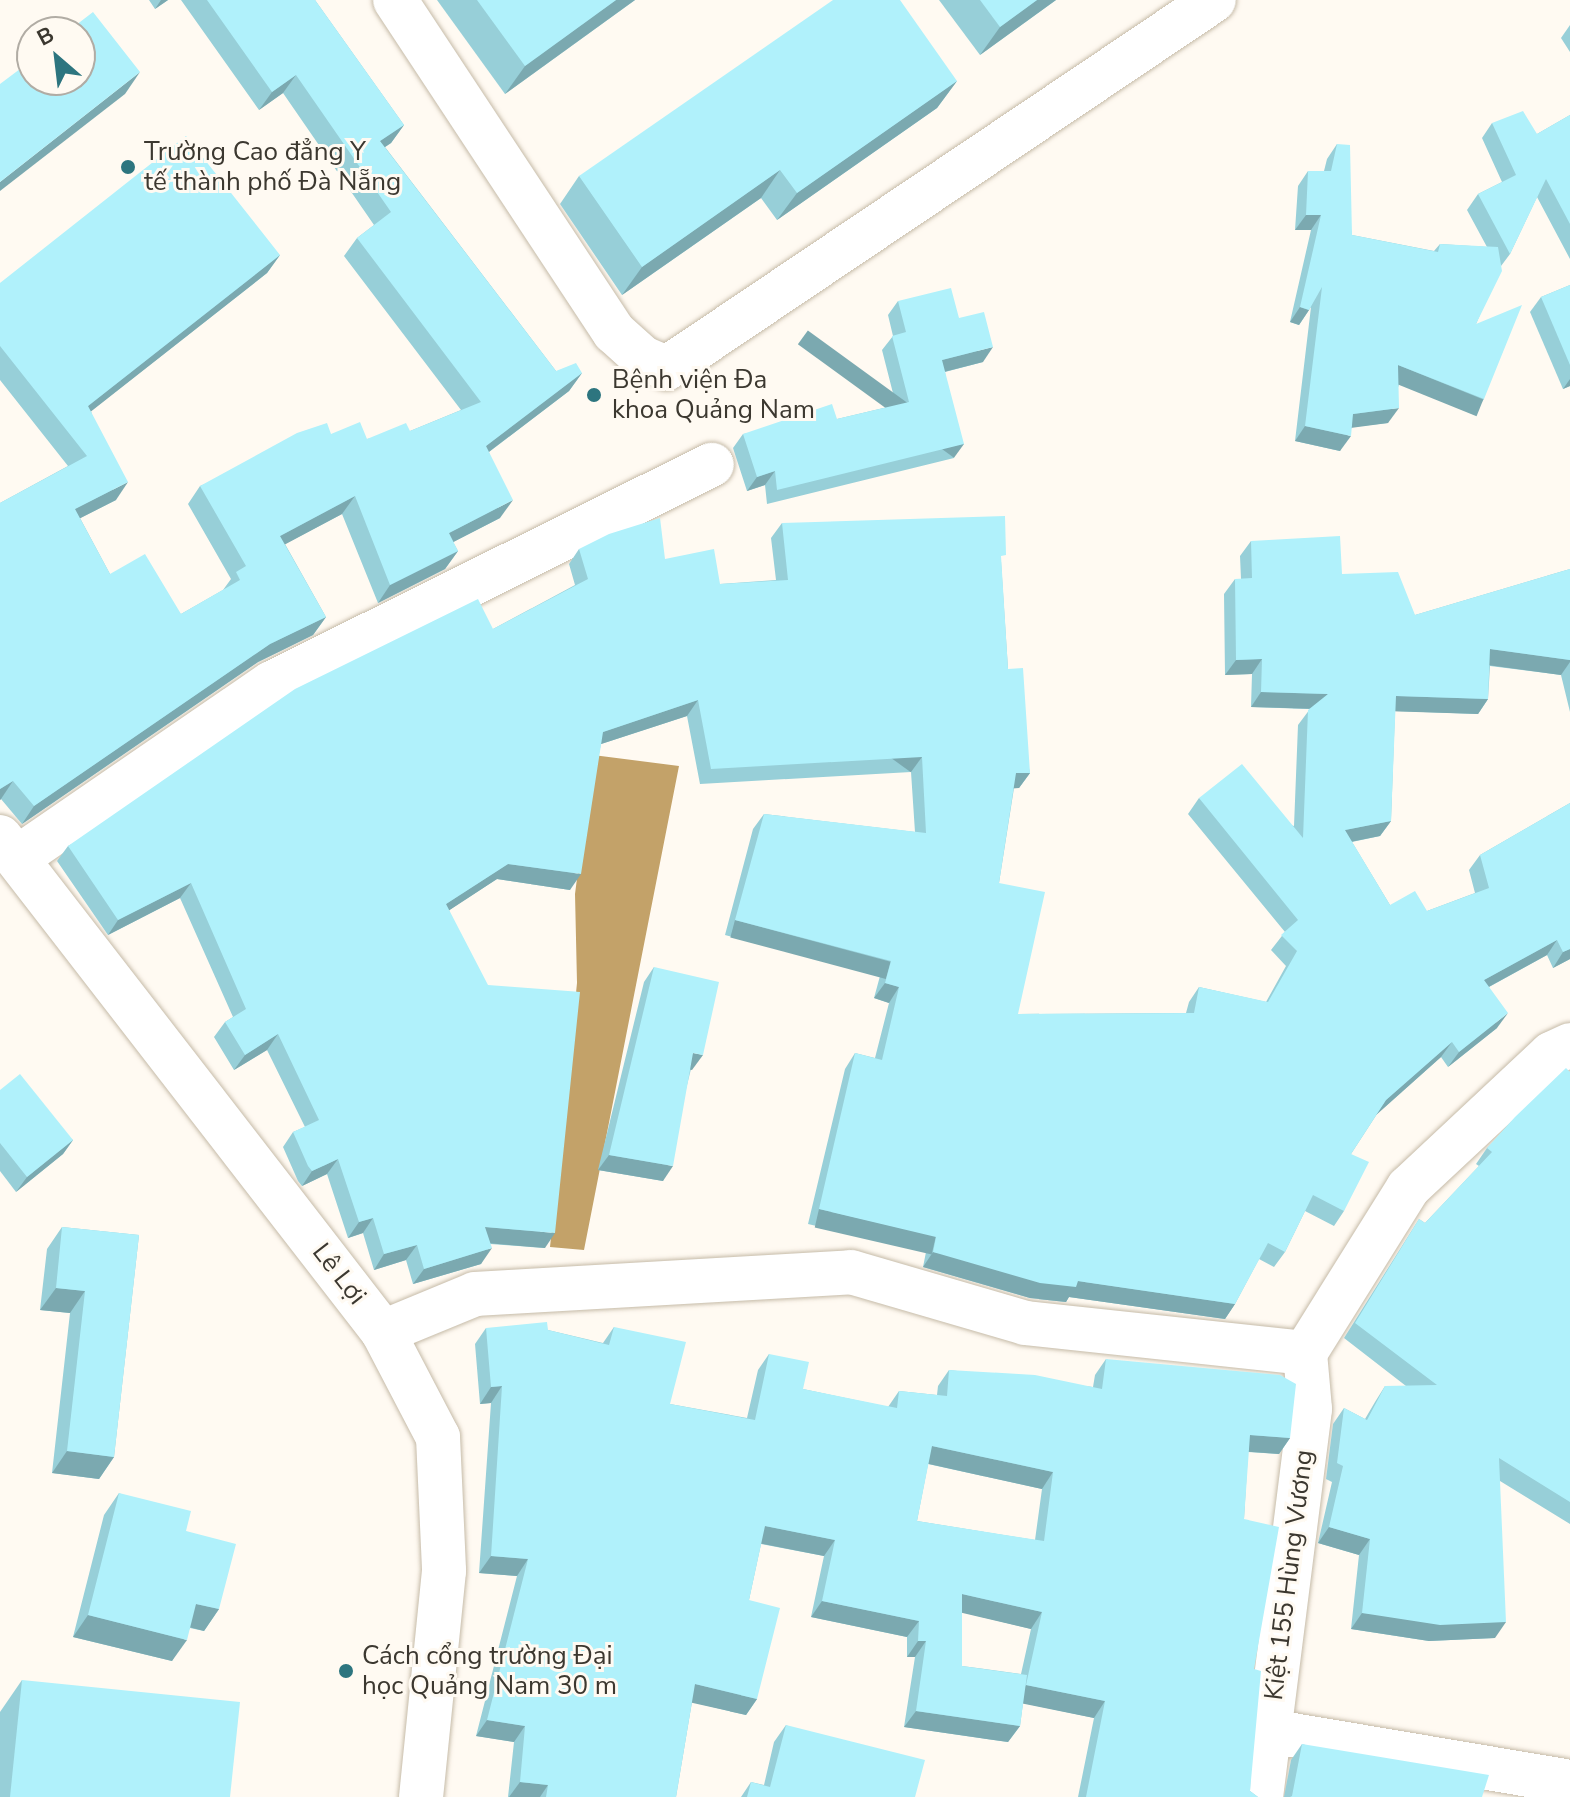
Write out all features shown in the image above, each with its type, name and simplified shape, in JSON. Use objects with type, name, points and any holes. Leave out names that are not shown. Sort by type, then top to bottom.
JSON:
[{"type":"street","points":[[395,0],[614,332],[643,358],[667,368],[1214,0]]},
{"type":"street","points":[[9,848],[272,683],[712,465]]},
{"type":"street","name":"Lê Lợi","points":[[9,848],[383,1332],[438,1437],[444,1571],[421,1797]]},
{"type":"street","points":[[383,1332],[475,1294],[851,1272],[1025,1323],[1305,1353],[1408,1188],[1551,1054],[1570,1045]]},
{"type":"street","name":"Kiệt 155 Hùng Vương","points":[[1261,1797],[1310,1409],[1305,1353]]},
{"type":"street","points":[[1269,1731],[1570,1782]]},
{"type":"shaded area","points":[[593,755],[679,766],[584,1250],[550,1247],[577,983],[575,894]]},
{"type":"building","points":[[207,0],[315,0],[404,125],[380,141],[556,371],[576,363],[582,373],[486,446],[513,500],[449,533],[458,551],[390,585],[355,496],[280,536],[326,617],[270,644],[34,806],[13,781],[0,789],[0,503],[87,456],[0,346],[0,283],[186,136],[280,255],[88,406],[128,482],[75,509],[110,574],[145,554],[181,614],[240,580],[236,572],[246,566],[200,486],[297,433],[327,423],[331,434],[360,422],[367,439],[406,423],[410,431],[481,402],[357,238],[391,212],[296,75],[272,92]]},
{"type":"building","points":[[477,0],[616,0],[525,66]]},
{"type":"building","points":[[833,0],[900,0],[957,81],[797,193],[780,170],[642,267],[579,176]]},
{"type":"building","points":[[980,0],[1037,0],[1000,27]]},
{"type":"building","points":[[93,12],[140,72],[0,182],[0,84],[16,72],[16,96],[96,96],[96,16],[88,16]]},
{"type":"building","points":[[1523,111],[1537,134],[1570,115],[1570,224],[1546,179],[1510,254],[1478,194],[1516,175],[1492,123]]},
{"type":"building","points":[[1337,144],[1350,145],[1352,235],[1438,252],[1440,244],[1498,247],[1502,271],[1476,324],[1522,305],[1484,399],[1398,365],[1399,408],[1353,414],[1351,436],[1305,426],[1322,287],[1309,310],[1300,307],[1321,215],[1306,215],[1308,171],[1331,171]]},
{"type":"building","points":[[1570,285],[1570,365],[1541,297]]},
{"type":"building","points":[[951,288],[959,318],[984,312],[993,347],[942,360],[964,444],[777,490],[775,471],[757,477],[743,434],[832,404],[837,419],[909,402],[892,336],[906,332],[898,301]]},
{"type":"building","points":[[1005,516],[1006,555],[1001,556],[1008,669],[1023,668],[1030,773],[1016,773],[999,883],[1045,892],[1018,1014],[1194,1013],[1199,987],[1268,1002],[1297,951],[1281,935],[1298,920],[1199,798],[1242,764],[1303,838],[1308,710],[1328,694],[1261,692],[1262,659],[1236,660],[1235,579],[1252,578],[1251,541],[1340,536],[1342,574],[1398,572],[1415,615],[1570,569],[1570,660],[1490,649],[1488,699],[1396,696],[1391,821],[1345,830],[1390,905],[1415,891],[1427,911],[1489,888],[1480,855],[1570,803],[1570,949],[1563,952],[1557,940],[1484,980],[1508,1013],[1459,1052],[1452,1042],[1386,1100],[1351,1154],[1369,1162],[1344,1211],[1313,1195],[1285,1252],[1268,1243],[1235,1304],[1078,1281],[1076,1287],[1040,1283],[933,1252],[936,1237],[819,1209],[855,1053],[882,1060],[899,987],[885,983],[891,961],[735,920],[764,814],[926,833],[922,757],[711,769],[698,700],[603,732],[581,874],[508,864],[446,904],[488,985],[580,992],[555,1233],[485,1227],[492,1248],[424,1269],[417,1245],[384,1254],[373,1218],[359,1222],[338,1159],[312,1171],[308,1166],[293,1132],[319,1120],[278,1034],[245,1055],[225,1022],[246,1009],[191,883],[118,920],[68,846],[295,689],[478,599],[493,629],[588,579],[579,549],[609,534],[660,518],[665,559],[714,549],[720,584],[788,580],[782,523]]},
{"type":"building","points":[[654,967],[719,982],[703,1055],[693,1053],[673,1166],[609,1155]]},
{"type":"building","points":[[1566,1068],[1570,1072],[1570,1502],[1499,1458],[1506,1622],[1440,1625],[1362,1613],[1370,1539],[1329,1527],[1343,1466],[1337,1463],[1344,1408],[1367,1420],[1385,1386],[1437,1385],[1355,1323],[1419,1219],[1425,1223],[1492,1152],[1487,1148],[1515,1117]]},
{"type":"building","points":[[20,1074],[73,1140],[27,1177],[0,1143],[0,1090]]},
{"type":"building","points":[[62,1227],[139,1235],[114,1457],[67,1451],[85,1291],[56,1288]]},
{"type":"building","points":[[547,1322],[548,1330],[609,1345],[614,1327],[686,1342],[670,1404],[755,1420],[769,1354],[809,1362],[803,1389],[897,1408],[899,1391],[947,1396],[949,1370],[1035,1375],[1102,1389],[1106,1359],[1280,1375],[1296,1384],[1290,1438],[1250,1435],[1244,1519],[1279,1527],[1254,1669],[1261,1671],[1250,1791],[1258,1797],[1086,1797],[1105,1701],[1026,1685],[1042,1612],[962,1594],[962,1666],[1027,1675],[1020,1726],[916,1711],[926,1641],[918,1641],[919,1621],[822,1601],[835,1540],[765,1526],[749,1600],[780,1608],[757,1699],[695,1684],[676,1797],[546,1797],[548,1785],[520,1782],[525,1726],[487,1720],[528,1559],[491,1556],[502,1386],[491,1387],[486,1328]],"holes":[[[932,1446],[1053,1472],[1044,1541],[917,1521]]]},
{"type":"building","points":[[119,1493],[191,1511],[186,1531],[236,1544],[219,1609],[196,1604],[187,1640],[88,1615]]},
{"type":"building","points":[[22,1680],[240,1702],[230,1797],[10,1797]]},
{"type":"building","points":[[786,1725],[925,1760],[915,1797],[747,1797],[751,1782],[770,1787]]},
{"type":"building","points":[[1302,1744],[1489,1775],[1482,1797],[1290,1797]]},
{"type":"place","name":"Trường Cao đẳng Y tế thành phố Đà Nẵng","points":[[128,167]]},
{"type":"place","name":"Bệnh viện Đa khoa Quảng Nam","points":[[594,395]]},
{"type":"place","name":"Cách cổng trường Đại học Quảng Nam 30 m","points":[[346,1671]]}]
